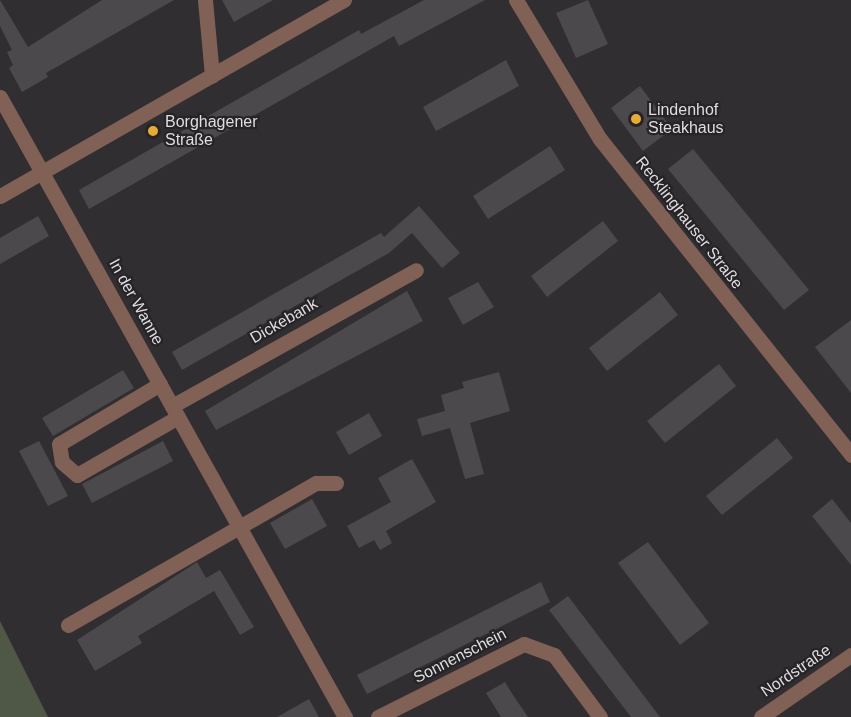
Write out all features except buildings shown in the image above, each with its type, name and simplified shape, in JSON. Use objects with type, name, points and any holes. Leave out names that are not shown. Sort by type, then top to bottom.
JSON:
[{"type":"street","points":[[205,0],[212,75]]},
{"type":"street","points":[[0,196],[344,0]]},
{"type":"street","name":"Recklinghauser Straße","points":[[516,0],[600,139],[851,456]]},
{"type":"street","name":"In der Wanne","points":[[0,96],[175,412],[240,524],[345,717]]},
{"type":"street","name":"Dickebank","points":[[160,384],[59,444],[62,462],[77,475],[175,412],[416,270]]},
{"type":"street","points":[[68,625],[240,524],[316,483],[336,483]]},
{"type":"street","name":"Sonnenschein","points":[[378,717],[524,644],[554,655],[600,717]]},
{"type":"street","name":"Nordstraße","points":[[760,717],[851,655]]},
{"type":"green space","points":[[0,621],[48,717],[0,717]]},
{"type":"place","name":"Lindenhof Steakhaus","points":[[636,119]]},
{"type":"place","name":"Borghagener Straße","points":[[153,131]]}]
